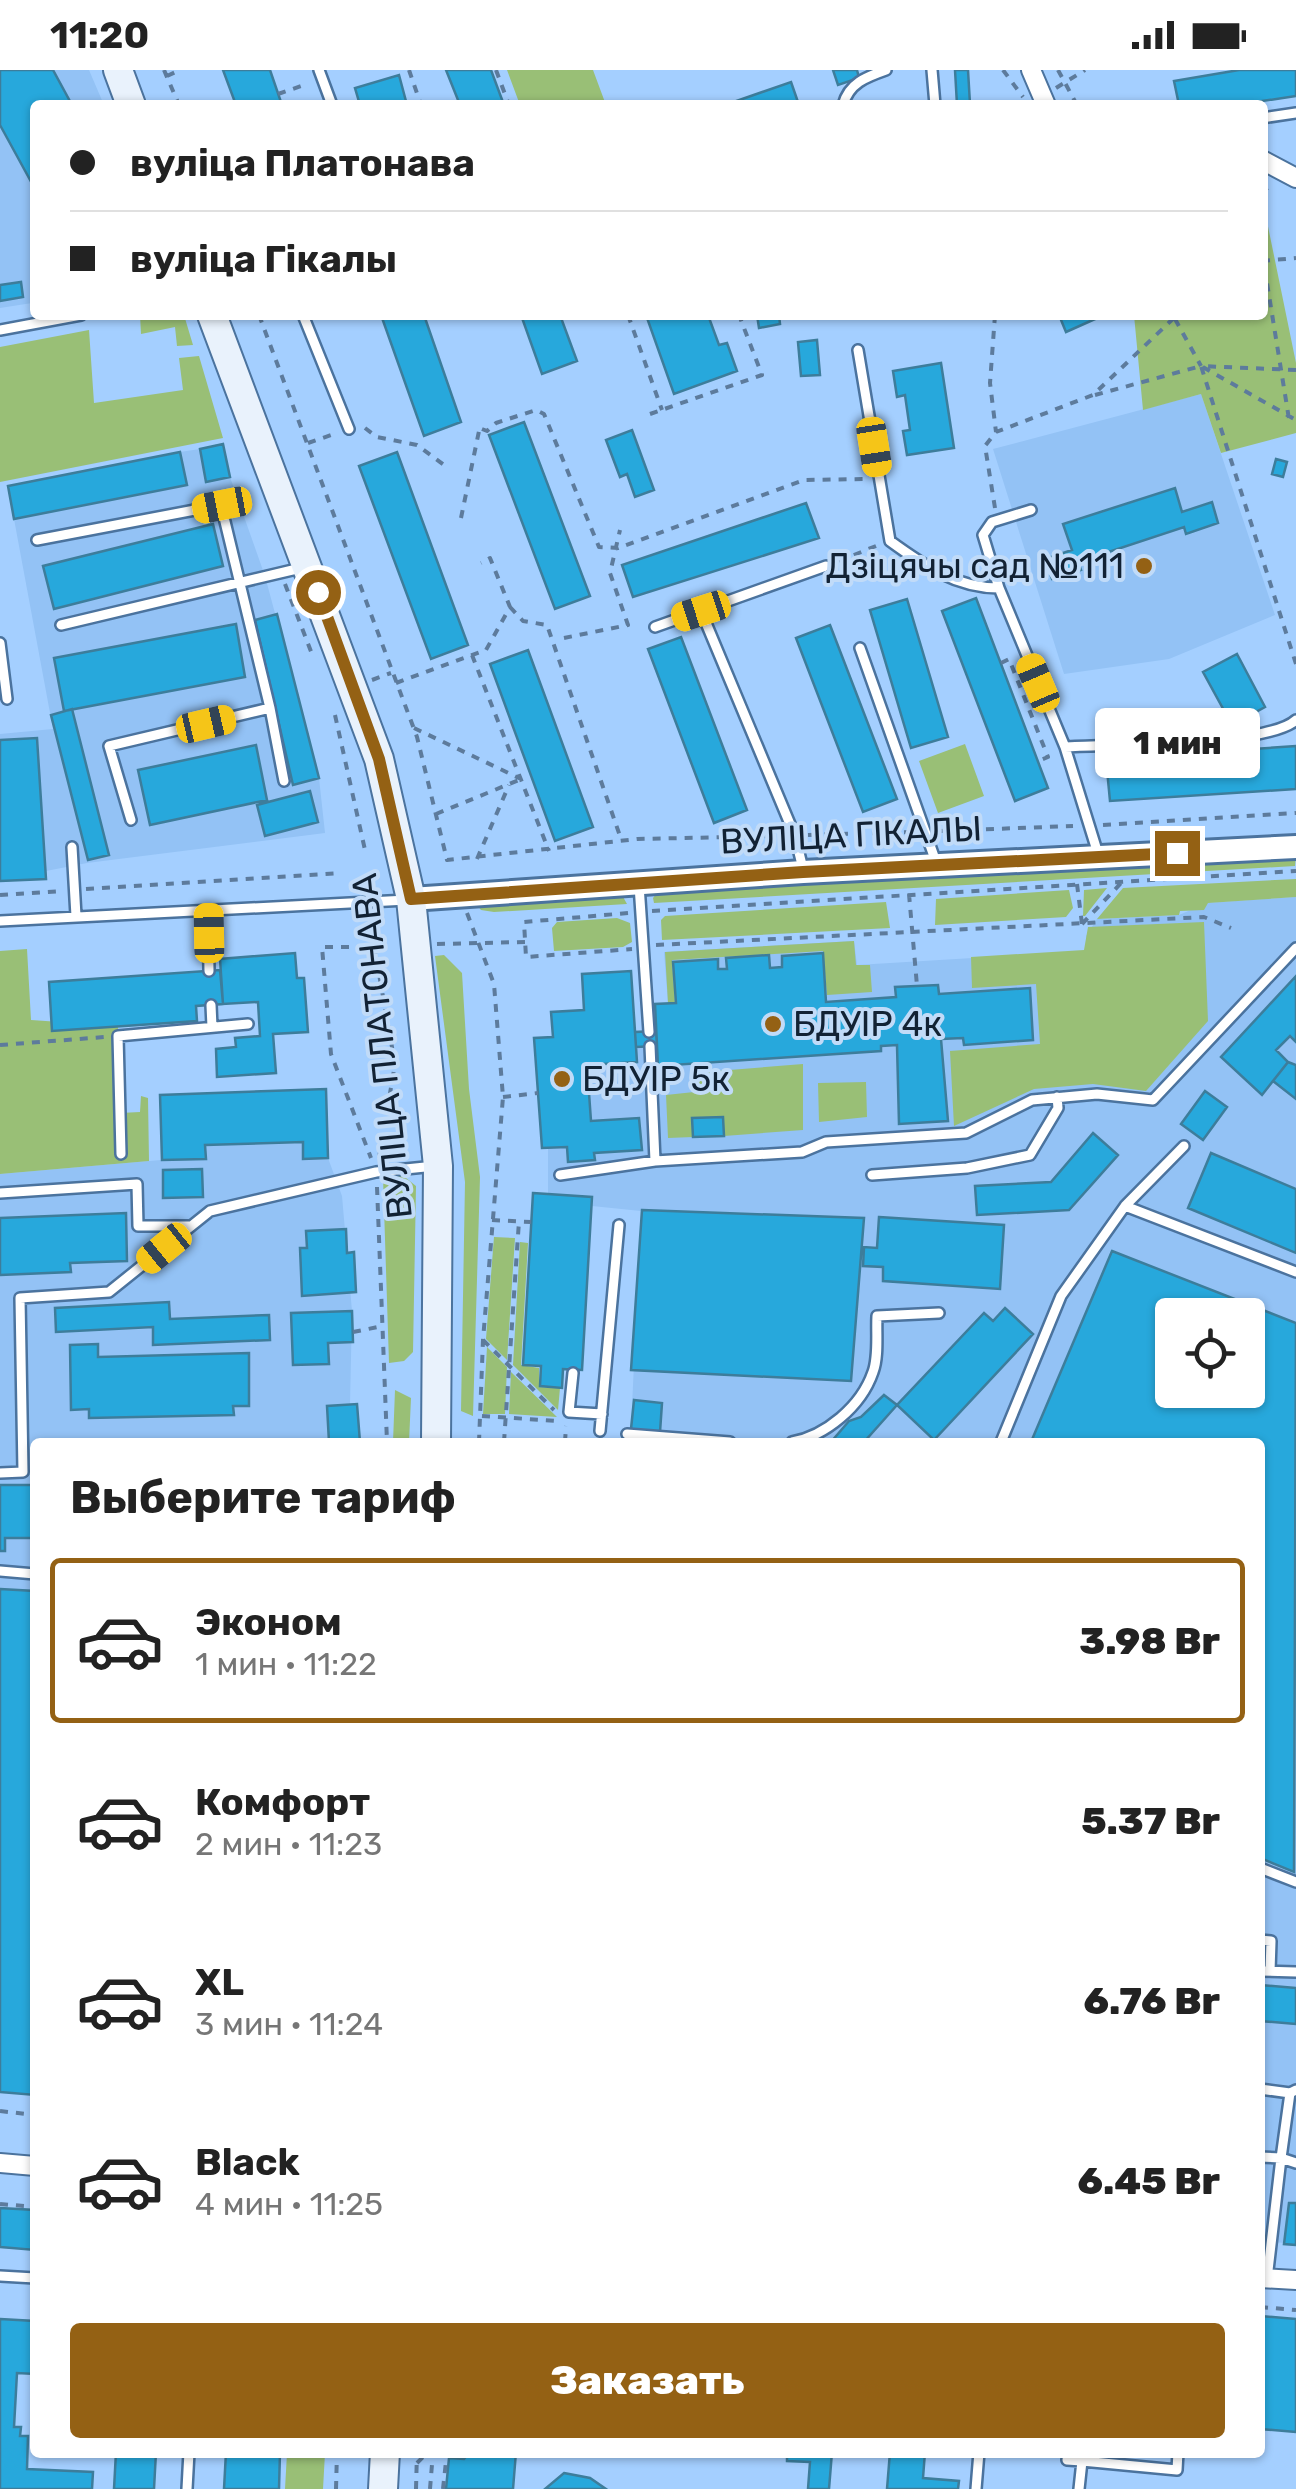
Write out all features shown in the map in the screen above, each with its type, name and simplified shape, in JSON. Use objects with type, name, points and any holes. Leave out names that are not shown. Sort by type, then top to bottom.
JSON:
[{"type":"main road","points":[[118,70],[130,100]]},
{"type":"main road","name":"ВУЛІЦА ПЛАТОНАВА","points":[[214,320],[379,759],[411,899],[438,1166],[436,1438]]},
{"type":"main road","points":[[383,2489],[385,2458]]},
{"type":"street","points":[[1031,70],[1044,100]]},
{"type":"street","points":[[1268,163],[1296,178]]},
{"type":"street","name":"ВУЛІЦА ГІКАЛЫ","points":[[411,899],[803,872],[1296,847]]},
{"type":"street","points":[[0,2163],[30,2166]]},
{"type":"street","points":[[1265,2278],[1296,2280]]},
{"type":"lane","points":[[320,70],[330,100]]},
{"type":"lane","points":[[845,100],[847,91],[865,77],[886,70]]},
{"type":"lane","points":[[932,70],[935,100]]},
{"type":"lane","points":[[1268,117],[1296,113]]},
{"type":"lane","points":[[0,330],[54,320]]},
{"type":"lane","points":[[305,320],[349,430]]},
{"type":"lane","points":[[858,350],[890,540],[922,565],[972,588],[998,588]]},
{"type":"lane","points":[[38,540],[222,505],[284,781]]},
{"type":"lane","points":[[1031,510],[992,522],[983,535],[998,588],[1065,747],[1099,857]]},
{"type":"lane","points":[[61,625],[309,566]]},
{"type":"lane","points":[[654,627],[826,566]]},
{"type":"lane","points":[[701,611],[795,836],[803,872]]},
{"type":"lane","points":[[0,644],[7,699]]},
{"type":"lane","points":[[860,648],[938,866]]},
{"type":"lane","points":[[131,820],[109,746],[270,708]]},
{"type":"lane","points":[[1065,747],[1236,738],[1286,730],[1296,720]]},
{"type":"lane","points":[[72,847],[76,916]]},
{"type":"lane","points":[[639,882],[649,1032]]},
{"type":"lane","points":[[0,921],[208,913],[411,899]]},
{"type":"lane","points":[[208,913],[210,971]]},
{"type":"lane","points":[[560,1175],[656,1161],[802,1152],[826,1142],[966,1134],[1032,1100],[1097,1094],[1153,1100],[1296,948]]},
{"type":"lane","points":[[211,1005],[212,1027]]},
{"type":"lane","points":[[122,1154],[118,1036],[248,1024]]},
{"type":"lane","points":[[650,1046],[656,1161]]},
{"type":"lane","points":[[872,1175],[967,1168],[1030,1155],[1058,1108],[1057,1098]]},
{"type":"lane","points":[[1003,1438],[1061,1296],[1125,1206],[1184,1146]]},
{"type":"lane","points":[[0,1473],[23,1472],[20,1298],[109,1292],[210,1211],[376,1172],[438,1166]]},
{"type":"lane","points":[[0,1192],[137,1184],[138,1226],[191,1226]]},
{"type":"lane","points":[[1125,1206],[1296,1272]]},
{"type":"lane","points":[[600,1431],[619,1225]]},
{"type":"lane","points":[[813,1438],[853,1404],[874,1371],[877,1316],[939,1314]]},
{"type":"lane","points":[[573,1373],[569,1412],[602,1414]]},
{"type":"lane","points":[[628,1434],[679,1438]]},
{"type":"lane","points":[[0,1572],[30,1574]]},
{"type":"lane","points":[[1265,1870],[1296,1882]]},
{"type":"lane","points":[[1265,1940],[1271,1941],[1265,1971],[1296,1972]]},
{"type":"lane","points":[[1265,2089],[1293,2091],[1265,2264]]},
{"type":"lane","points":[[1265,2157],[1296,2163]]},
{"type":"lane","points":[[0,2276],[30,2278]]},
{"type":"lane","points":[[187,2489],[190,2458]]},
{"type":"lane","points":[[976,2489],[979,2458]]},
{"type":"lane","points":[[1067,2458],[1176,2470],[1177,2458]]},
{"type":"lane","points":[[1079,2489],[1082,2462]]},
{"type":"path","points":[[177,100],[165,73],[180,70]]},
{"type":"path","points":[[408,70],[419,100]]},
{"type":"path","points":[[496,70],[507,100]]},
{"type":"path","points":[[1058,70],[1074,100]]},
{"type":"path","points":[[1065,84],[1084,70]]},
{"type":"path","points":[[278,94],[308,84]]},
{"type":"path","points":[[1268,261],[1296,258]]},
{"type":"path","points":[[1268,287],[1292,420]]},
{"type":"path","points":[[261,320],[414,728],[447,860],[549,852],[622,841],[1087,826],[1296,812]]},
{"type":"path","points":[[630,320],[662,410]]},
{"type":"path","points":[[650,414],[762,375],[741,320]]},
{"type":"path","points":[[995,320],[990,383],[996,432]]},
{"type":"path","points":[[1093,395],[1171,320]]},
{"type":"path","points":[[1177,320],[1202,366],[1296,664]]},
{"type":"path","points":[[1202,366],[1292,420]]},
{"type":"path","points":[[992,522],[995,512],[986,446],[996,432],[1093,395],[1202,366],[1296,370]]},
{"type":"path","points":[[462,518],[481,430],[487,432],[496,424],[536,410],[544,414],[599,547],[618,548],[804,480],[850,479]]},
{"type":"path","points":[[307,443],[362,426],[377,437],[417,445],[444,465]]},
{"type":"path","points":[[564,638],[628,625],[610,573],[620,530]]},
{"type":"path","points":[[826,566],[890,540]]},
{"type":"path","points":[[481,562],[490,558],[510,607],[523,620],[547,625],[622,841]]},
{"type":"path","points":[[396,683],[486,650],[510,607]]},
{"type":"path","points":[[472,655],[549,852]]},
{"type":"path","points":[[1000,663],[1009,659],[1029,708],[1048,757],[1038,761]]},
{"type":"path","points":[[1019,712],[1029,708]]},
{"type":"path","points":[[414,728],[521,780]]},
{"type":"path","points":[[436,814],[521,780]]},
{"type":"path","points":[[476,859],[509,784]]},
{"type":"path","points":[[538,824],[547,820]]},
{"type":"path","points":[[1231,928],[1204,917],[644,946],[526,957],[524,922],[1076,882],[1296,871]]},
{"type":"path","points":[[0,895],[341,873]]},
{"type":"path","points":[[1082,924],[1124,880]]},
{"type":"path","points":[[1076,882],[1082,924]]},
{"type":"path","points":[[909,894],[917,986]]},
{"type":"path","points":[[464,904],[494,984],[503,1097],[479,1438]]},
{"type":"path","points":[[422,945],[525,942]]},
{"type":"path","points":[[374,946],[395,1064],[376,1172]]},
{"type":"path","points":[[0,1045],[118,1036]]},
{"type":"path","points":[[503,1097],[538,1094]]},
{"type":"path","points":[[492,1220],[532,1222]]},
{"type":"path","points":[[504,1438],[519,1222]]},
{"type":"path","points":[[353,1332],[383,1326]]},
{"type":"path","points":[[483,1340],[566,1422],[565,1438]]},
{"type":"path","points":[[480,1416],[566,1422]]},
{"type":"path","points":[[0,2112],[30,2115]]},
{"type":"path","points":[[0,2204],[30,2207]]},
{"type":"path","points":[[1265,2308],[1296,2310]]},
{"type":"path","points":[[336,2489],[338,2458]]},
{"type":"path","points":[[416,2489],[417,2458]]},
{"type":"path","points":[[417,2463],[423,2458]]},
{"type":"path","points":[[430,2458],[430,2489]]},
{"type":"path","points":[[443,2489],[446,2458]]},
{"type":"shaded area","points":[[0,70],[89,70],[102,100],[30,100],[30,303],[0,308],[0,301],[23,297],[21,282],[0,285]]},
{"type":"shaded area","name":"Дзіцячы сад №111","points":[[1201,394],[1275,615],[1169,659],[1064,674],[993,449]]},
{"type":"shaded area","points":[[200,449],[206,481],[230,477],[265,576],[319,778],[325,833],[87,863],[46,871],[46,879],[0,881],[0,734],[53,729],[14,519],[186,486],[180,452]]},
{"type":"shaded area","points":[[1296,897],[1296,2244],[1265,2241],[1265,1438],[650,1438],[651,1431],[631,1429],[641,1211],[592,1206],[592,1197],[548,1194],[548,1149],[542,1148],[534,1038],[553,1037],[551,1012],[584,1010],[582,974],[631,971],[635,1032],[656,1031],[655,1004],[668,1003],[664,952],[854,941],[857,965],[1086,951],[1086,936],[1097,919],[1179,915],[1207,903]]},
{"type":"shaded area","points":[[326,1089],[328,1158],[342,1196],[352,1311],[350,1404],[357,1404],[360,1438],[30,1438],[30,2095],[0,2092],[0,1174],[161,1160],[160,1095]]},
{"type":"green space","points":[[507,70],[593,70],[604,100],[518,100]]},
{"type":"green space","points":[[1268,226],[1296,363],[1296,433],[1221,453],[1201,394],[1143,410],[1134,320],[1268,320]]},
{"type":"green space","points":[[140,320],[186,320],[193,345],[177,346],[175,327],[141,334]]},
{"type":"green space","points":[[89,330],[94,403],[183,390],[179,358],[199,356],[223,438],[0,482],[0,347]]},
{"type":"green space","points":[[965,744],[984,796],[938,813],[919,761]]},
{"type":"green space","points":[[1296,855],[1295,866],[654,903],[653,898],[657,893]]},
{"type":"green space","points":[[1296,879],[1296,897],[1208,903],[1204,910],[1180,911],[1179,915],[1097,919],[1123,888]]},
{"type":"green space","points":[[1107,888],[1085,916],[1083,916],[1084,890]]},
{"type":"green space","points":[[1069,890],[1073,908],[1066,917],[935,925],[936,899]]},
{"type":"green space","points":[[622,895],[627,904],[494,912],[481,910],[475,903]]},
{"type":"green space","points":[[886,902],[890,928],[662,940],[661,920],[665,916]]},
{"type":"green space","points":[[617,918],[630,923],[632,942],[623,947],[554,951],[552,928],[557,922]]},
{"type":"green space","points":[[1204,922],[1208,1021],[1146,1091],[1093,1084],[1034,1089],[954,1126],[950,1051],[1040,1044],[1036,984],[972,988],[971,957],[1084,950],[1088,927]]},
{"type":"green space","points":[[854,941],[856,965],[870,965],[872,992],[827,995],[823,951],[672,960],[675,1002],[668,1003],[665,952]]},
{"type":"green space","points":[[27,949],[31,1020],[118,1026],[120,1113],[140,1112],[141,1096],[148,1098],[149,1161],[0,1174],[0,951]]},
{"type":"green space","points":[[444,955],[462,973],[469,1089],[480,1177],[473,1416],[461,1411],[465,1182],[435,956]]},
{"type":"green space","points":[[803,1064],[803,1130],[724,1136],[723,1117],[693,1118],[693,1137],[668,1138],[666,1095],[694,1092],[692,1073]]},
{"type":"green space","points":[[866,1082],[867,1117],[819,1122],[818,1083]]},
{"type":"green space","points":[[401,1174],[416,1186],[413,1352],[404,1361],[389,1363],[383,1177]]},
{"type":"green space","points":[[494,1237],[515,1238],[507,1360],[486,1339]]},
{"type":"green space","points":[[520,1242],[528,1243],[521,1365],[539,1368],[539,1387],[560,1388],[558,1410],[513,1365]]},
{"type":"green space","points":[[487,1347],[507,1367],[505,1414],[483,1414]]},
{"type":"green space","points":[[511,1372],[557,1417],[509,1414]]},
{"type":"green space","points":[[395,1390],[411,1398],[409,1438],[393,1438]]},
{"type":"green space","points":[[287,2458],[325,2458],[323,2489],[285,2489]]},
{"type":"building","points":[[0,70],[53,70],[69,100],[30,100],[30,180],[0,125]]},
{"type":"building","points":[[223,70],[270,70],[280,100],[234,100]]},
{"type":"building","points":[[446,70],[491,70],[502,100],[458,100]]},
{"type":"building","points":[[833,70],[857,70],[859,78],[838,85]]},
{"type":"building","points":[[955,70],[968,70],[970,100],[957,100]]},
{"type":"building","points":[[1239,70],[1296,70],[1296,96],[1268,100],[1178,100],[1174,81]]},
{"type":"building","points":[[399,75],[406,100],[359,100],[355,88]]},
{"type":"building","points":[[791,82],[797,100],[739,100]]},
{"type":"building","points":[[21,282],[23,297],[0,301],[0,285]]},
{"type":"building","points":[[383,320],[426,320],[461,422],[424,436]]},
{"type":"building","points":[[523,320],[562,320],[577,361],[542,374]]},
{"type":"building","points":[[648,320],[710,320],[719,345],[727,343],[737,371],[674,394]]},
{"type":"building","points":[[758,320],[780,320],[780,324],[759,328]]},
{"type":"building","points":[[1061,320],[1093,320],[1066,332]]},
{"type":"building","points":[[817,340],[820,375],[801,376],[798,342]]},
{"type":"building","points":[[941,363],[954,448],[907,455],[903,431],[910,430],[905,395],[897,397],[893,371]]},
{"type":"building","points":[[524,422],[590,596],[555,609],[489,435]]},
{"type":"building","points":[[632,430],[654,490],[635,497],[627,474],[620,477],[606,440]]},
{"type":"building","points":[[223,444],[230,477],[206,482],[200,449]]},
{"type":"building","points":[[180,452],[187,485],[14,519],[8,486]]},
{"type":"building","points":[[397,452],[468,645],[431,659],[359,466]]},
{"type":"building","points":[[1276,459],[1287,462],[1283,477],[1272,474]]},
{"type":"building","points":[[1175,488],[1182,512],[1212,502],[1218,523],[1186,534],[1184,527],[1078,562],[1081,570],[1052,579],[1045,559],[1072,550],[1063,524]]},
{"type":"building","points":[[806,503],[819,538],[633,597],[622,565]]},
{"type":"building","points":[[213,524],[223,566],[54,609],[43,566]]},
{"type":"building","points":[[976,598],[1048,788],[1015,801],[942,611]]},
{"type":"building","points":[[907,599],[948,737],[911,748],[870,610]]},
{"type":"building","points":[[277,614],[319,778],[293,785],[255,620]]},
{"type":"building","points":[[236,624],[245,677],[64,711],[54,658]]},
{"type":"building","points":[[830,625],[897,799],[863,812],[796,638]]},
{"type":"building","points":[[681,637],[747,810],[714,823],[648,649]]},
{"type":"building","points":[[528,650],[593,827],[555,841],[490,664]]},
{"type":"building","points":[[1237,654],[1265,707],[1232,725],[1203,672]]},
{"type":"building","points":[[72,709],[109,855],[88,860],[51,715]]},
{"type":"building","points":[[37,738],[46,879],[0,881],[0,740]]},
{"type":"building","points":[[256,745],[267,800],[150,825],[138,770]]},
{"type":"building","points":[[1296,746],[1296,789],[1110,801],[1106,759]]},
{"type":"building","points":[[310,791],[318,822],[265,836],[257,805]]},
{"type":"building","points":[[295,953],[297,978],[304,978],[308,1032],[273,1034],[276,1073],[217,1077],[216,1049],[236,1047],[235,1038],[260,1036],[258,1002],[223,1004],[220,959]]},
{"type":"building","points":[[823,953],[826,1002],[896,997],[895,987],[938,985],[939,994],[1030,988],[1033,1040],[964,1045],[963,1038],[941,1039],[948,1121],[899,1124],[897,1045],[881,1046],[881,1051],[658,1066],[655,1004],[676,1003],[673,962],[718,959],[718,969],[727,969],[726,958],[769,955],[770,968],[782,967],[782,956]]},
{"type":"building","points":[[220,970],[223,1004],[196,1006],[197,1021],[52,1031],[49,982]]},
{"type":"building","name":"БДУІР 5к","points":[[631,971],[637,1062],[587,1065],[591,1121],[639,1118],[642,1150],[594,1153],[595,1160],[568,1162],[567,1147],[542,1148],[534,1038],[553,1037],[551,1012],[584,1010],[582,974]]},
{"type":"building","points":[[1296,976],[1296,1042],[1290,1036],[1276,1050],[1288,1062],[1262,1095],[1221,1057]]},
{"type":"building","points":[[656,1031],[657,1046],[636,1047],[635,1032]]},
{"type":"building","points":[[1288,1062],[1296,1065],[1296,1099],[1273,1081]]},
{"type":"building","points":[[326,1089],[328,1158],[303,1159],[303,1142],[205,1145],[206,1159],[162,1160],[160,1095]]},
{"type":"building","points":[[1205,1091],[1227,1107],[1203,1140],[1181,1124]]},
{"type":"building","points":[[723,1117],[724,1136],[693,1137],[692,1118]]},
{"type":"building","points":[[1093,1133],[1118,1155],[1069,1210],[977,1215],[975,1186],[1051,1182]]},
{"type":"building","points":[[1211,1153],[1296,1189],[1296,1253],[1188,1208]]},
{"type":"building","points":[[202,1169],[203,1197],[163,1198],[163,1170]]},
{"type":"building","points":[[533,1193],[592,1197],[582,1370],[563,1369],[562,1388],[540,1386],[541,1366],[523,1365]]},
{"type":"building","points":[[642,1210],[864,1218],[851,1381],[631,1370]]},
{"type":"building","points":[[126,1213],[127,1261],[70,1263],[71,1272],[0,1275],[0,1218]]},
{"type":"building","points":[[879,1217],[1004,1225],[1000,1289],[883,1281],[883,1267],[863,1266],[864,1247],[877,1248]]},
{"type":"building","points":[[346,1229],[347,1253],[354,1252],[356,1292],[302,1296],[300,1248],[307,1248],[306,1231]]},
{"type":"building","points":[[1112,1251],[1232,1298],[1155,1298],[1155,1408],[1265,1408],[1265,1311],[1296,1323],[1294,1872],[1265,1860],[1265,1438],[1033,1438]]},
{"type":"building","points":[[169,1302],[170,1319],[269,1315],[270,1340],[153,1345],[153,1327],[56,1332],[55,1308]]},
{"type":"building","points":[[1005,1308],[1033,1334],[932,1438],[897,1405],[984,1313],[993,1321]]},
{"type":"building","points":[[352,1311],[353,1342],[328,1343],[329,1364],[293,1365],[291,1313]]},
{"type":"building","points":[[98,1344],[98,1357],[249,1353],[249,1406],[233,1406],[234,1415],[89,1418],[89,1409],[71,1410],[70,1345]]},
{"type":"building","points":[[884,1395],[897,1405],[868,1438],[834,1438],[849,1421],[861,1417]]},
{"type":"building","points":[[634,1400],[662,1403],[660,1432],[631,1429]]},
{"type":"building","points":[[357,1404],[360,1438],[329,1438],[327,1406]]},
{"type":"building","points":[[0,1485],[30,1485],[30,1538],[5,1538],[5,1551],[0,1551]]},
{"type":"building","points":[[0,1589],[30,1591],[30,2095],[0,2092]]},
{"type":"building","points":[[1265,1985],[1296,1988],[1296,2024],[1265,2021]]},
{"type":"building","points":[[1289,2203],[1296,2203],[1296,2245],[1284,2244]]},
{"type":"building","points":[[0,2208],[30,2210],[30,2250],[0,2247]]},
{"type":"building","points":[[1265,2316],[1296,2319],[1296,2432],[1265,2429]]},
{"type":"building","points":[[0,2319],[30,2321],[30,2374],[17,2373],[14,2427],[21,2427],[20,2436],[28,2436],[27,2469],[93,2472],[92,2489],[0,2489]]},
{"type":"building","points":[[116,2458],[156,2458],[154,2489],[114,2489]]},
{"type":"building","points":[[226,2458],[280,2458],[279,2489],[224,2489]]},
{"type":"building","points":[[449,2458],[516,2458],[513,2489],[446,2489]]},
{"type":"building","points":[[832,2458],[829,2489],[808,2489],[810,2462],[787,2461]]},
{"type":"building","points":[[890,2458],[925,2458],[923,2478],[959,2481],[958,2489],[887,2489]]},
{"type":"building","points":[[564,2473],[590,2478],[606,2489],[545,2489]]},
{"type":"place","name":"Дзіцячы сад №111","points":[[1144,566]]},
{"type":"place","name":"БДУІР 4к","points":[[773,1024]]},
{"type":"place","name":"БДУІР 5к","points":[[562,1079]]},
{"type":"route","points":[[318,592],[379,759],[411,899],[803,872],[1177,853]]}]
